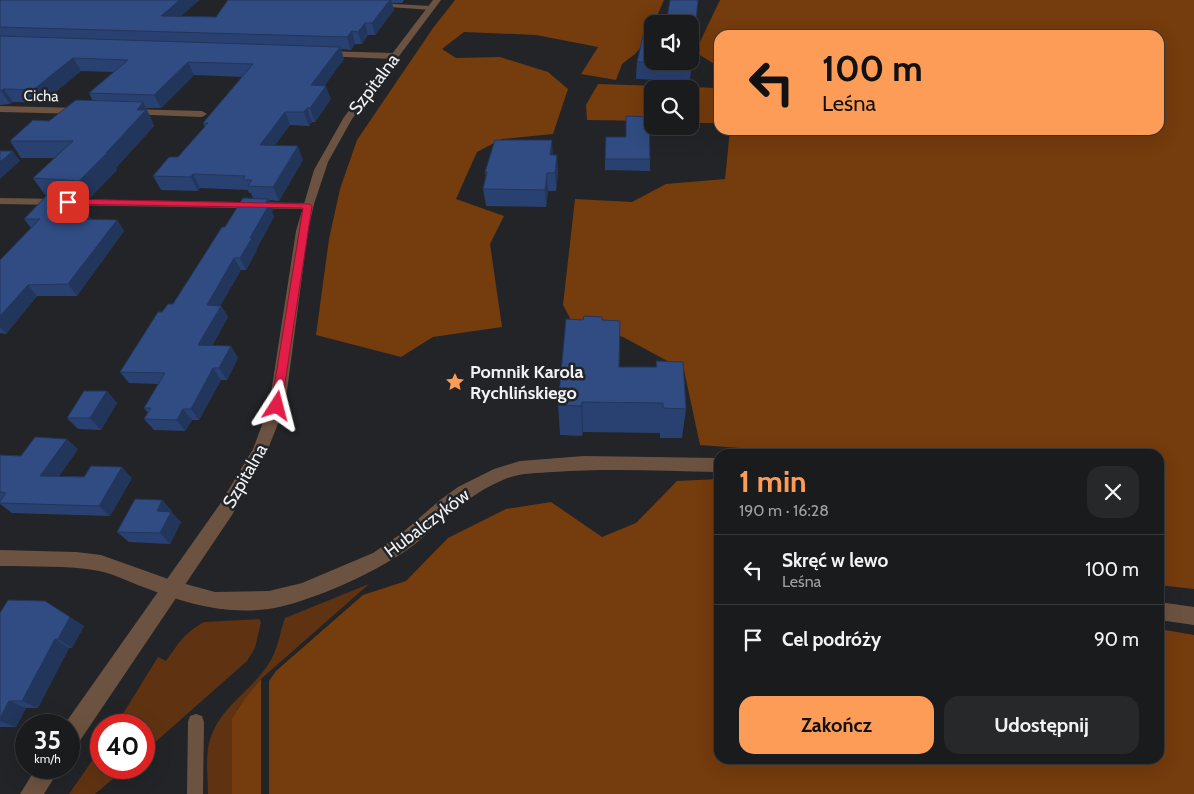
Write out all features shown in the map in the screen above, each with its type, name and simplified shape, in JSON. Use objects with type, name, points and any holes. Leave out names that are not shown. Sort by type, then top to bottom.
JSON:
[{"type":"street","name":"Szpitalna","points":[[80,721],[241,486],[269,433],[277,406],[307,206],[324,160],[340,130],[437,0]]},
{"type":"street","points":[[314,53],[394,56]]},
{"type":"street","name":"Cicha","points":[[0,109],[92,112]]},
{"type":"street","points":[[122,112],[202,114]]},
{"type":"street","points":[[0,213],[6,201],[307,206]]},
{"type":"street","name":"Hubalczyków","points":[[0,558],[76,560],[101,563],[171,589],[215,602],[269,600],[303,592],[328,583],[379,559],[408,539],[464,492],[500,474],[520,468],[584,463],[714,465]]},
{"type":"street","points":[[1164,611],[1194,616]]},
{"type":"street","points":[[32,794],[42,779]]},
{"type":"lane","points":[[368,5],[431,8]]},
{"type":"lane","points":[[195,794],[196,722]]},
{"type":"shaded area","points":[[455,0],[664,0],[657,15],[644,15],[644,43],[635,54],[622,64],[616,80],[581,74],[598,47],[536,35],[464,32],[442,49],[456,58],[500,57],[548,72],[568,89],[553,134],[502,139],[477,152],[456,199],[504,216],[490,244],[502,327],[433,337],[401,357],[316,335],[329,239],[340,189],[357,140],[433,28]]},
{"type":"shaded area","points":[[720,0],[1194,0],[1194,589],[1164,586],[1164,449],[753,449],[700,445],[684,370],[623,337],[571,320],[563,305],[575,199],[632,202],[666,184],[725,179],[729,135],[1164,135],[1164,30],[714,30],[714,64],[699,54],[699,44]]},
{"type":"shaded area","points":[[598,84],[644,86],[644,121],[587,120],[586,105]]},
{"type":"shaded area","points":[[699,87],[714,88],[714,123],[699,123]]},
{"type":"shaded area","points":[[714,479],[714,764],[1164,764],[1164,630],[1194,635],[1194,794],[269,794],[269,681],[276,671],[363,595],[406,581],[448,538],[506,509],[551,502],[602,537],[636,523],[677,481]]},
{"type":"shaded area","points":[[369,584],[261,679],[245,698],[232,718],[232,794],[208,794],[208,753],[210,740],[215,728],[230,707],[257,679],[272,658],[285,618]]},
{"type":"shaded area","points":[[259,619],[261,622],[255,648],[247,661],[155,742],[155,714],[123,714],[158,657],[166,661],[182,639],[204,622]]},
{"type":"shaded area","points":[[261,679],[261,794],[232,794],[232,718],[245,698]]},
{"type":"shaded area","points":[[90,764],[90,779],[113,779],[95,794],[69,794]]},
{"type":"building","points":[[0,0],[180,0],[161,16],[216,17],[228,0],[390,0],[372,23],[365,23],[358,32],[352,31],[347,37],[0,27]]},
{"type":"building","points":[[670,0],[698,0],[697,15],[668,15]]},
{"type":"building","points":[[644,31],[644,62],[637,62]]},
{"type":"building","points":[[0,36],[340,47],[311,85],[326,86],[310,108],[307,108],[304,112],[285,112],[260,145],[298,146],[273,187],[248,186],[252,180],[243,180],[245,176],[193,174],[191,177],[153,176],[169,157],[178,157],[208,123],[203,123],[253,64],[188,62],[154,95],[89,93],[128,60],[73,58],[33,90],[4,89],[0,91]]},
{"type":"building","points":[[76,100],[143,102],[137,110],[146,110],[79,181],[33,178],[73,141],[10,141],[33,120],[49,121]]},
{"type":"building","points":[[626,116],[644,117],[644,135],[649,135],[650,159],[605,159],[606,137],[626,137]]},
{"type":"building","points":[[495,140],[552,140],[550,155],[557,155],[555,173],[547,173],[545,190],[483,189],[487,172],[485,172]]},
{"type":"building","points":[[0,151],[13,151],[0,162]]},
{"type":"building","points":[[47,195],[72,196],[60,208],[84,208],[75,219],[117,220],[68,284],[28,285],[0,316],[0,260],[40,219],[24,219]]},
{"type":"building","points":[[243,198],[268,199],[264,205],[269,205],[240,258],[234,258],[207,305],[221,306],[198,345],[231,346],[219,368],[213,368],[191,409],[183,409],[177,420],[144,419],[151,408],[144,408],[165,373],[120,372],[158,312],[162,312],[168,304],[173,304],[222,227],[225,227]]},
{"type":"building","points":[[584,316],[620,321],[619,367],[657,367],[656,361],[683,362],[686,409],[663,408],[663,403],[582,402],[581,406],[558,405],[566,319],[583,320]]},
{"type":"building","points":[[84,391],[107,391],[90,418],[67,418]]},
{"type":"building","points":[[35,437],[67,439],[40,476],[84,477],[91,466],[122,467],[99,506],[0,503],[6,493],[0,492],[0,455],[21,456]]},
{"type":"building","points":[[135,499],[162,500],[157,511],[171,512],[160,533],[117,532]]},
{"type":"building","points":[[8,600],[45,601],[70,617],[58,639],[55,639],[22,701],[9,701],[0,718],[0,613]]},
{"type":"place","name":"Pomnik Karola Rychlińskiego","points":[[455,382]]},
{"type":"route","points":[[68,202],[307,206],[277,406]]}]
